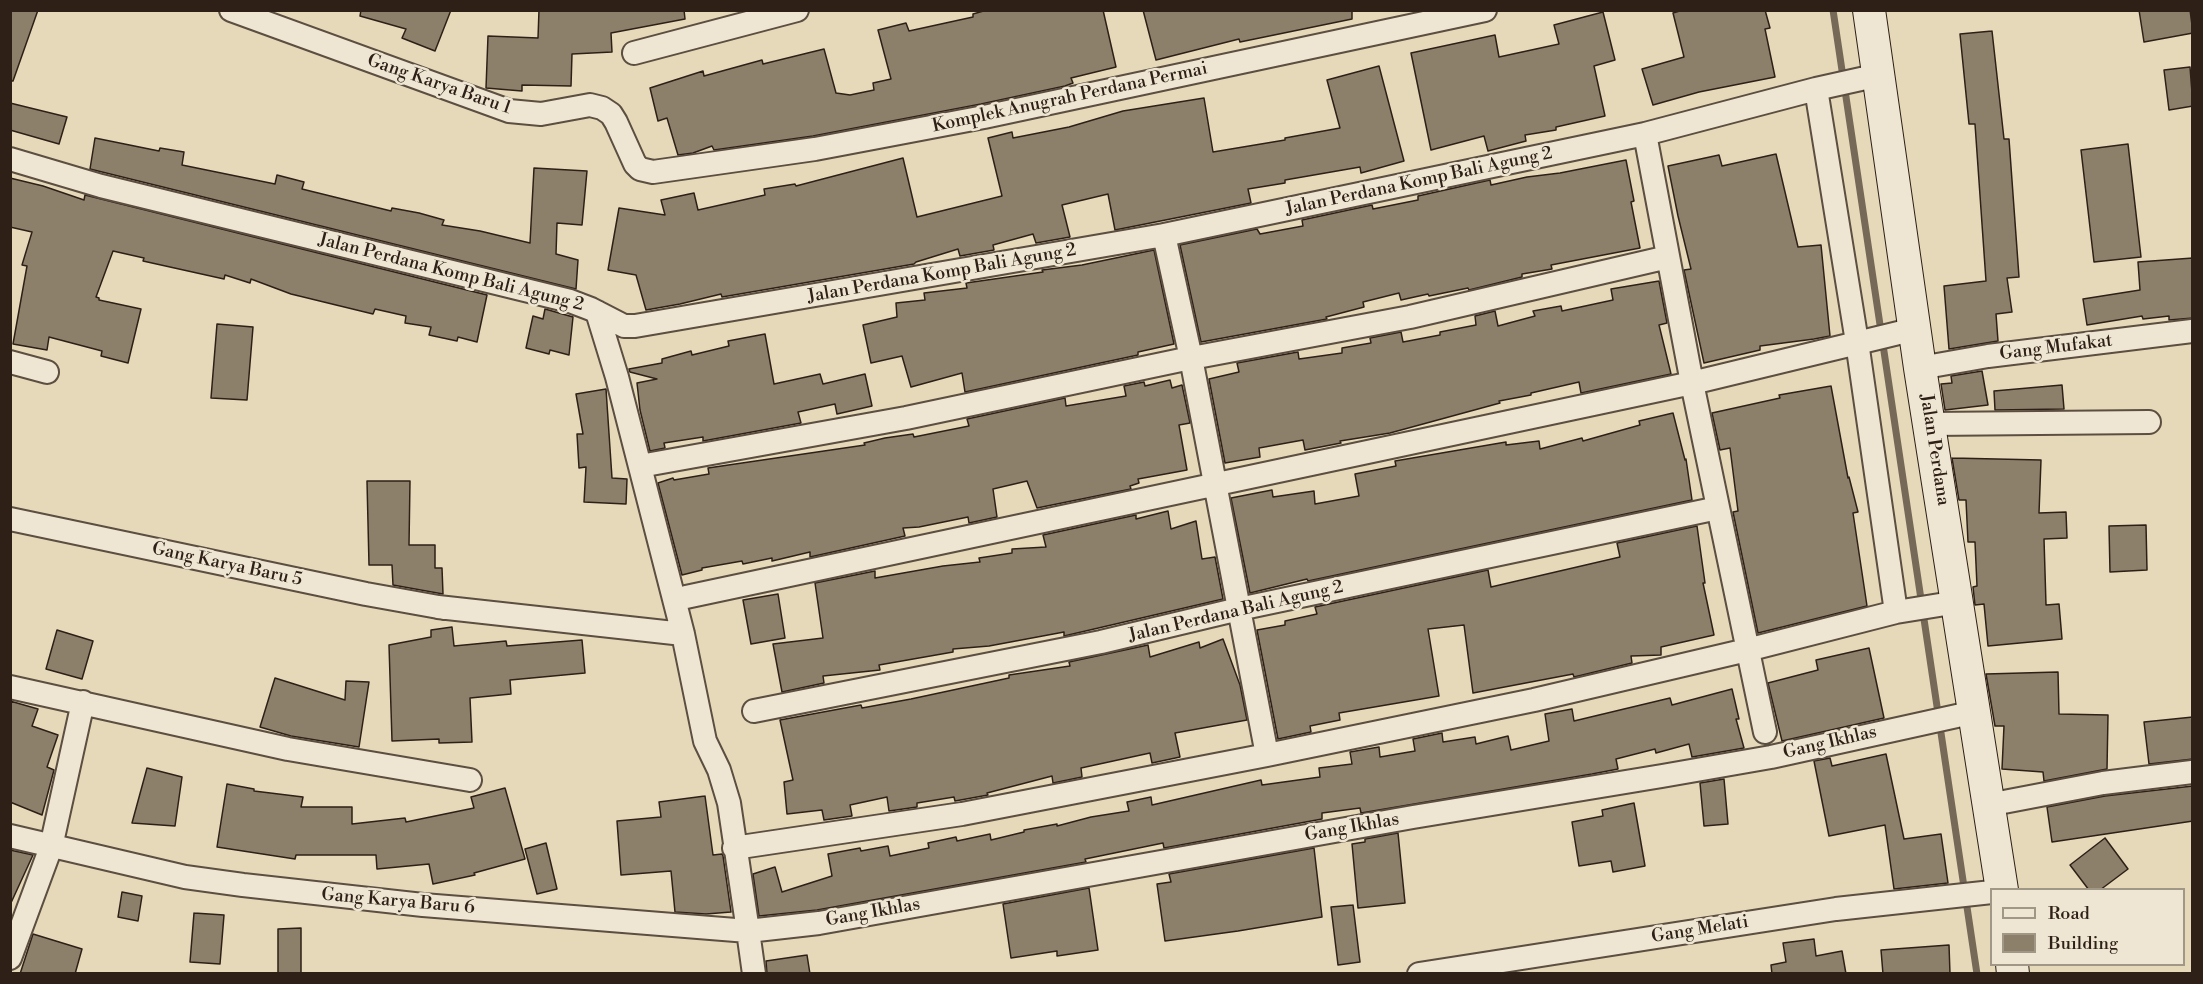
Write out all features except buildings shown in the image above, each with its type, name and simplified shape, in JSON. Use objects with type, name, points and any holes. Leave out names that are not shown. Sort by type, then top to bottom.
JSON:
[{"type":"street","name":"Gang Karya Baru 1","points":[[231,10],[509,111],[541,114],[590,105],[602,108],[616,122],[629,152],[640,169],[653,172]]},
{"type":"street","points":[[634,53],[798,10]]},
{"type":"street","name":"Komplek Anugrah Perdana Permai","points":[[653,172],[814,149],[984,117],[1485,10]]},
{"type":"street","name":"Jalan Perdana","points":[[1869,10],[1872,77],[1911,330],[1930,424],[1964,714],[1989,805],[1992,888]]},
{"type":"street","name":"Jalan Perdana Komp Bali Agung 2","points":[[10,159],[101,186],[570,301],[624,326],[635,326],[1164,235],[1645,134],[1820,88],[1872,77]]},
{"type":"street","points":[[1820,88],[1861,341],[1899,611]]},
{"type":"street","points":[[1645,134],[1692,383],[1765,732]]},
{"type":"street","points":[[1164,235],[1191,358],[1267,755]]},
{"type":"street","points":[[640,466],[906,418],[1191,358],[1410,317],[1668,257]]},
{"type":"street","points":[[597,312],[611,356],[683,634],[705,741],[719,770],[729,803],[739,848],[754,974]]},
{"type":"street","points":[[686,597],[1692,383],[1911,330]]},
{"type":"street","name":"Gang Mufakat","points":[[1920,368],[1988,356],[2193,332]]},
{"type":"street","points":[[10,362],[47,372]]},
{"type":"street","points":[[1930,424],[2149,422]]},
{"type":"street","name":"Jalan Perdana Bali Agung 2","points":[[754,711],[1101,642],[1239,609],[1718,508]]},
{"type":"street","name":"Gang Karya Baru 5","points":[[10,519],[366,594],[441,607],[683,634]]},
{"type":"street","points":[[739,848],[962,814],[1267,755],[1534,700],[1748,650],[1899,611],[1950,603]]},
{"type":"street","points":[[10,687],[288,749],[470,780]]},
{"type":"street","points":[[10,958],[51,847],[83,702]]},
{"type":"street","name":"Gang Ikhlas","points":[[748,931],[819,923],[1413,817],[1771,757],[1964,714]]},
{"type":"street","points":[[1989,805],[2103,783],[2193,772]]},
{"type":"street","name":"Gang Karya Baru 6","points":[[10,836],[184,877],[254,887],[423,905],[748,931]]},
{"type":"street","name":"Gang Melati","points":[[1419,974],[1836,909],[1990,892]]},
{"type":"waterway","points":[[1833,10],[1977,974]]}]
